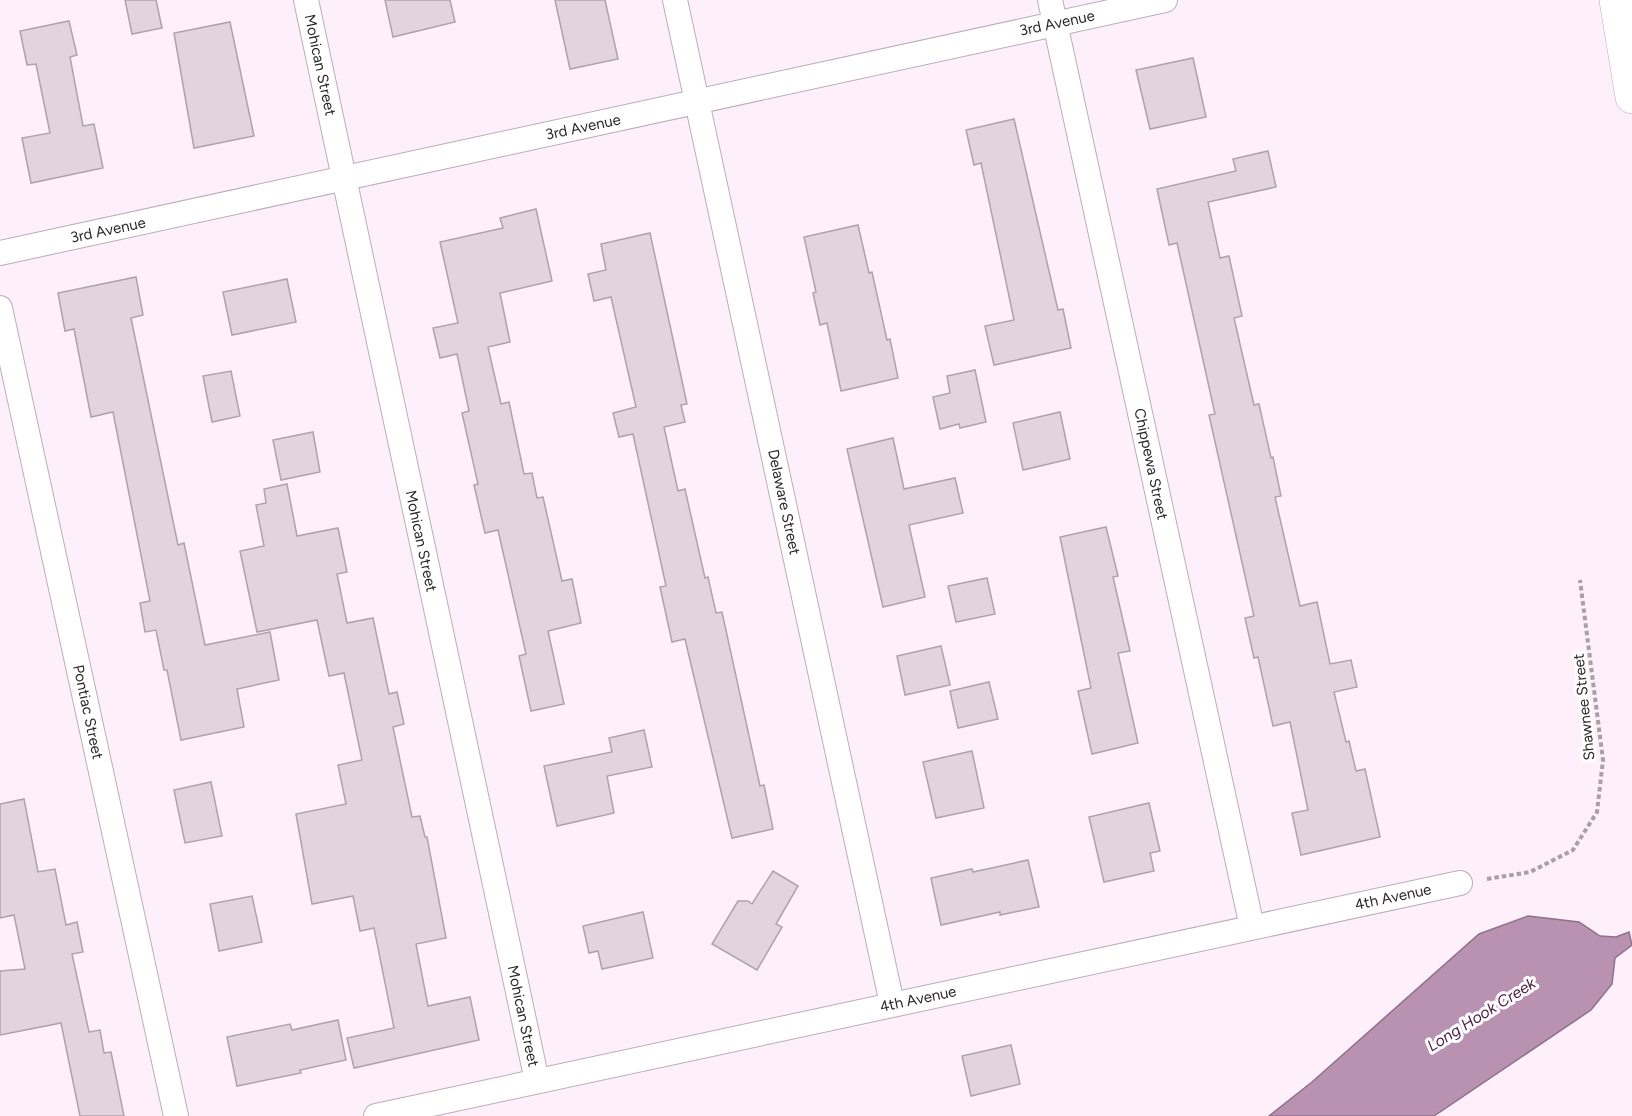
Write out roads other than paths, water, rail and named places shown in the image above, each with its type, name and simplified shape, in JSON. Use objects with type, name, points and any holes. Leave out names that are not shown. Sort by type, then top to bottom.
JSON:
[{"type":"highway","points":[[1616,0],[1632,97]]},
{"type":"street","name":"Mohican Street","points":[[306,0],[537,1081]]},
{"type":"street","name":"Delaware Street","points":[[675,0],[892,1004]]},
{"type":"street","name":"Chippewa Street","points":[[1050,0],[1252,927]]},
{"type":"street","name":"3rd Avenue","points":[[0,253],[1165,0]]},
{"type":"street","name":"Pontiac Street","points":[[0,308],[176,1116]]},
{"type":"street","name":"4th Avenue","points":[[376,1116],[1460,883]]},
{"type":"water","name":"Long Hook Creek","points":[[1528,916],[1579,922],[1600,936],[1616,937],[1629,932],[1632,945],[1615,958],[1612,984],[1591,1010],[1434,1116],[1269,1116],[1312,1082],[1479,934]]}]
